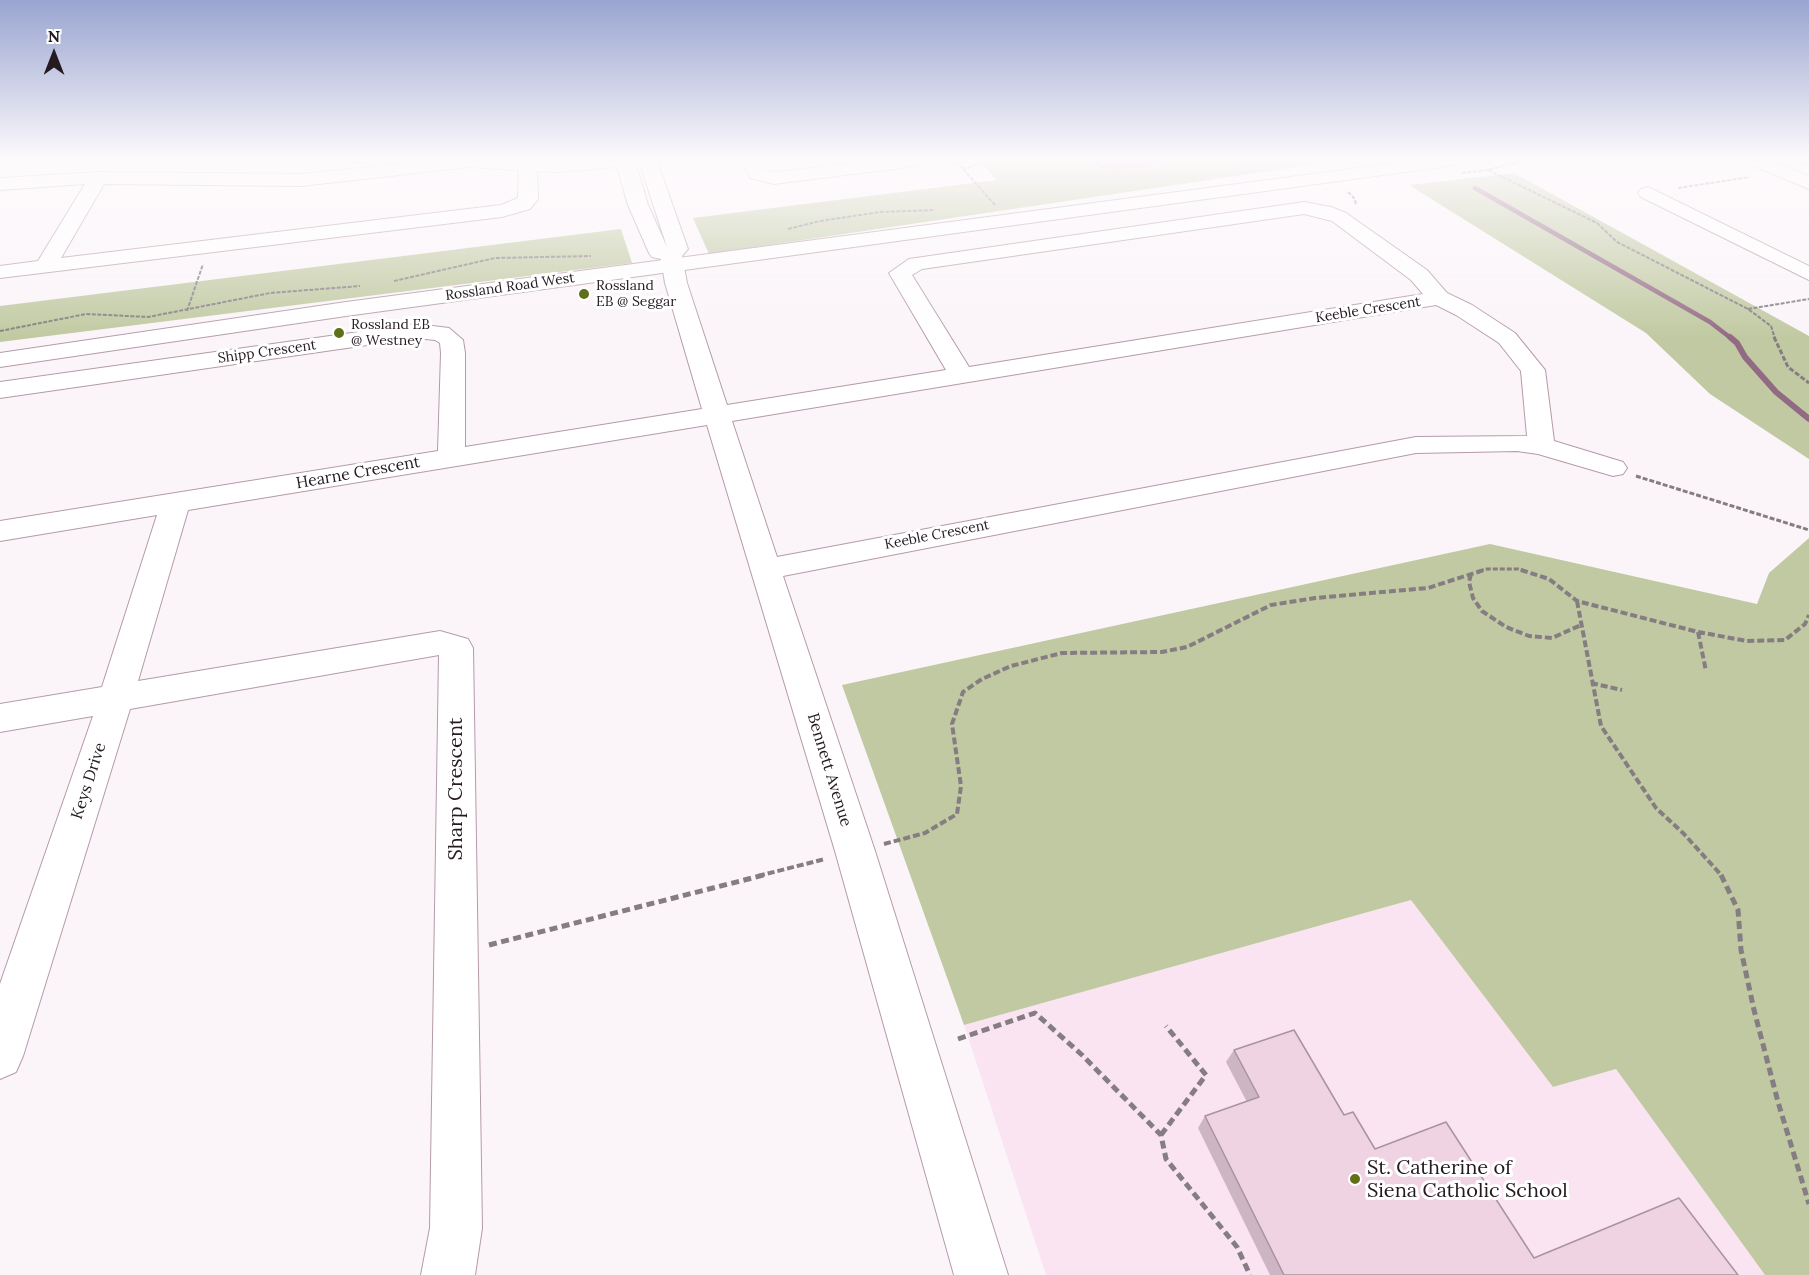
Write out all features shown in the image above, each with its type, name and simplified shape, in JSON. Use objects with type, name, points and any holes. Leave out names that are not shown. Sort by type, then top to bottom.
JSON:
[{"type":"street","points":[[46,266],[73,220]]},
{"type":"street","points":[[0,272],[424,220]]},
{"type":"street","points":[[644,220],[658,253],[672,260]]},
{"type":"street","name":"Bennett Avenue","points":[[668,220],[678,249],[672,260],[717,415],[855,851],[981,1275]]},
{"type":"street","name":"Rossland Road West","points":[[0,360],[672,260],[1003,220]]},
{"type":"street","points":[[962,376],[900,273],[916,263],[1216,220]]},
{"type":"street","points":[[1344,220],[1419,275],[1439,298]]},
{"type":"street","points":[[1703,220],[1809,274]]},
{"type":"street","name":"Keeble Crescent","points":[[717,415],[1439,298],[1464,310],[1507,338],[1533,370],[1541,446],[1476,442],[1416,445],[766,569]]},
{"type":"street","name":"Shipp Crescent","points":[[0,390],[417,331],[441,333],[451,340],[453,352],[451,457]]},
{"type":"street","name":"Hearne Crescent","points":[[0,531],[717,415]]},
{"type":"street","points":[[1541,446],[1613,468]]},
{"type":"street","name":"Keys Drive","points":[[0,1056],[9,995],[95,766],[175,504]]},
{"type":"street","name":"Sharp Crescent","points":[[115,698],[440,643],[456,648],[456,1227],[448,1275]]},
{"type":"street","points":[[0,718],[115,698]]},
{"type":"path","points":[[1592,220],[1617,242],[1748,309],[1771,326],[1788,366],[1809,383]]},
{"type":"path","points":[[180,334],[208,247]]},
{"type":"path","points":[[1748,309],[1809,299]]},
{"type":"path","points":[[1613,468],[1809,530]]},
{"type":"path","points":[[456,951],[504,942],[925,833],[957,814],[961,786],[952,724],[963,692],[982,679],[1011,666],[1062,653],[1162,652],[1187,647],[1271,605],[1315,598],[1389,594],[1428,588],[1487,569],[1518,569],[1549,579],[1577,601],[1698,632],[1748,641],[1785,640],[1805,624],[1809,615]]},
{"type":"path","points":[[1471,574],[1469,582],[1473,598],[1482,611],[1506,627],[1529,636],[1551,638],[1581,625]]},
{"type":"path","points":[[1577,601],[1601,726],[1656,808],[1721,874],[1738,910],[1741,950],[1754,1010],[1778,1102],[1809,1203]]},
{"type":"path","points":[[1698,632],[1706,672]]},
{"type":"path","points":[[1591,683],[1622,690]]},
{"type":"path","points":[[958,1039],[1035,1013],[1082,1054],[1161,1135],[1166,1160],[1237,1247],[1250,1275]]},
{"type":"path","points":[[1161,1135],[1206,1074],[1166,1026]]},
{"type":"shaded area","name":"St. Catherine of Siena Catholic School","points":[[1411,900],[1553,1087],[1616,1069],[1765,1275],[1046,1275],[964,1025]]},
{"type":"green space","points":[[694,220],[935,220],[709,254]]},
{"type":"green space","points":[[1466,220],[1600,220],[1809,336],[1809,459],[1710,394],[1646,333]]},
{"type":"green space","points":[[621,229],[632,263],[0,342],[0,306]]},
{"type":"green space","points":[[1809,538],[1809,1275],[1765,1275],[1616,1069],[1553,1087],[1411,900],[964,1025],[842,685],[1490,544],[1757,604],[1769,573]]},
{"type":"building","points":[[1294,1030],[1344,1115],[1353,1112],[1375,1149],[1446,1122],[1534,1258],[1679,1198],[1738,1275],[1284,1275],[1205,1116],[1259,1097],[1234,1050]]},
{"type":"waterway","points":[[1532,220],[1710,322],[1732,339]]},
{"type":"waterway","points":[[1730,337],[1776,392],[1809,419]]},
{"type":"place","name":"Rossland EB @ Seggar","points":[[584,294]]},
{"type":"place","name":"Rossland EB @ Westney","points":[[339,333]]},
{"type":"place","name":"St. Catherine of Siena Catholic School","points":[[1355,1179]]}]
